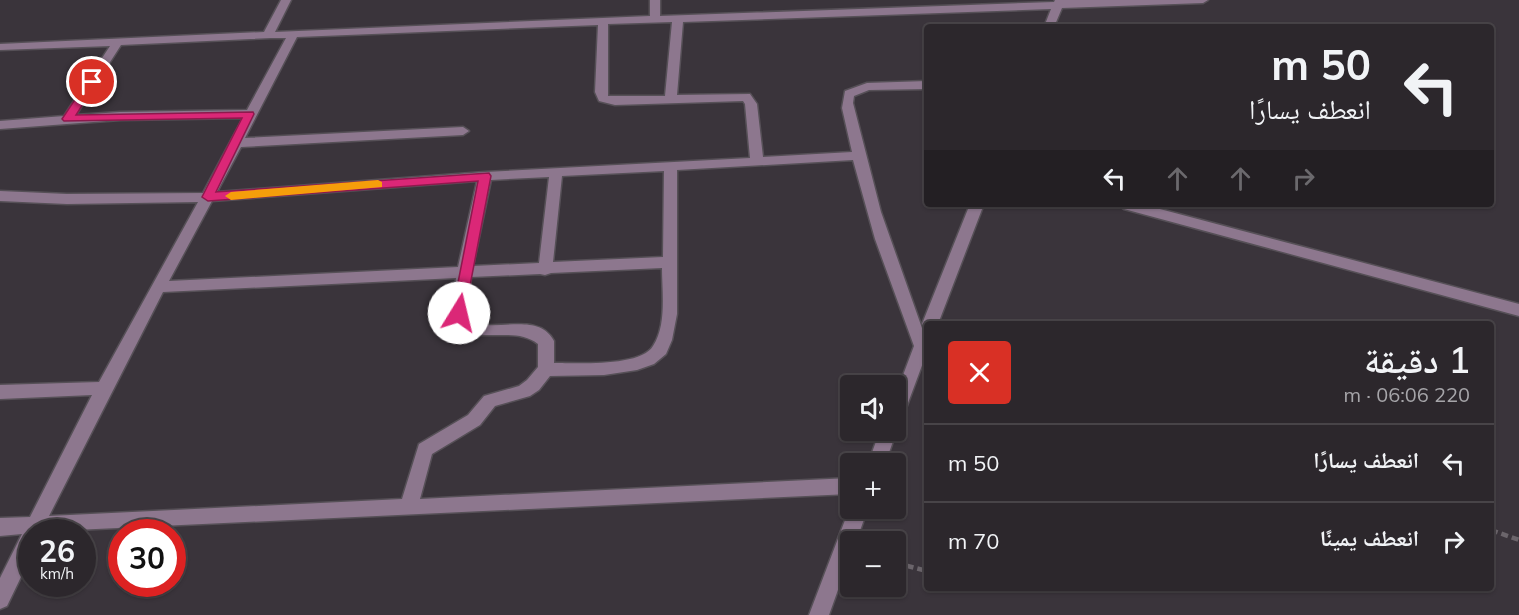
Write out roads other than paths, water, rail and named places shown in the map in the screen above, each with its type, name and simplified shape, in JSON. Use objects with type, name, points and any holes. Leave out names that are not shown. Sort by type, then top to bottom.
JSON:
[{"type":"street","points":[[267,37],[286,0]]},
{"type":"street","points":[[655,0],[655,21]]},
{"type":"street","points":[[0,47],[1059,3],[1203,0]]},
{"type":"street","points":[[1050,24],[1059,3]]},
{"type":"street","points":[[671,98],[678,20]]},
{"type":"street","points":[[603,22],[601,92],[603,98],[615,101],[746,97],[751,104],[757,162]]},
{"type":"street","points":[[39,519],[158,287],[293,35]]},
{"type":"street","points":[[68,119],[118,42]]},
{"type":"street","points":[[906,387],[924,338],[890,262],[858,156],[847,105],[849,94],[867,87],[924,85]]},
{"type":"street","points":[[0,125],[68,119],[249,114]]},
{"type":"street","points":[[235,142],[463,131]]},
{"type":"street","points":[[0,196],[67,199],[208,197],[485,176],[858,156]]},
{"type":"street","points":[[546,369],[630,365],[656,356],[667,333],[671,167]]},
{"type":"street","points":[[545,270],[556,172]]},
{"type":"street","points":[[409,506],[425,449],[474,420],[490,401],[524,391],[533,385],[546,369],[546,341],[534,332],[479,330],[463,325],[459,313],[485,176]]},
{"type":"street","points":[[931,321],[976,207]]},
{"type":"street","points":[[1135,207],[1519,310]]},
{"type":"street","points":[[158,287],[545,270],[668,262]]},
{"type":"street","points":[[0,392],[105,388]]},
{"type":"street","points":[[96,526],[409,506],[840,486]]},
{"type":"street","points":[[819,615],[855,519]]},
{"type":"street","points":[[0,527],[18,529]]},
{"type":"street","points":[[0,600],[18,562]]}]
